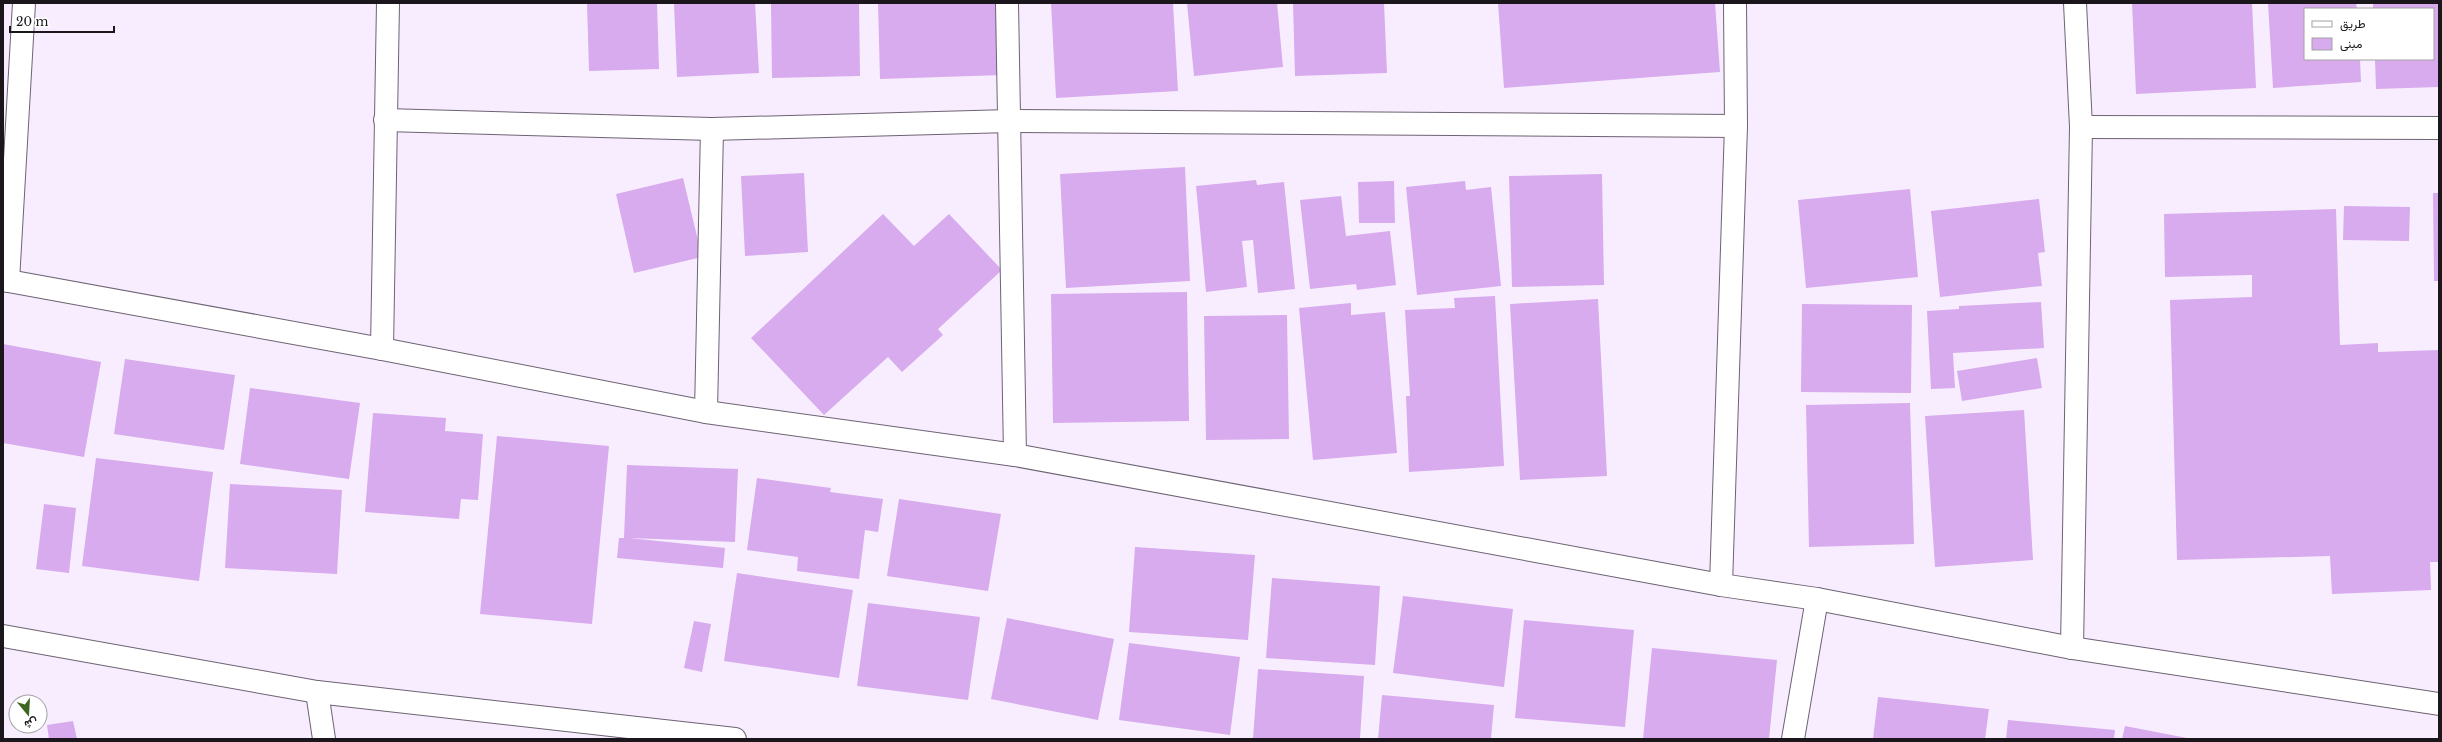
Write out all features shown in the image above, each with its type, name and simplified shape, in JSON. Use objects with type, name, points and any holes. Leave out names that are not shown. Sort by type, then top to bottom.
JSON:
[{"type":"street","points":[[24,3],[6,281],[382,349],[706,412],[1015,455],[1721,585],[1817,599],[2072,648],[2439,704]]},
{"type":"street","points":[[382,349],[388,3]]},
{"type":"street","points":[[1007,3],[1015,455]]},
{"type":"street","points":[[1721,585],[1736,126],[1735,3]]},
{"type":"street","points":[[2072,648],[2081,127],[2076,3]]},
{"type":"street","points":[[385,120],[712,128],[1010,121],[1736,126]]},
{"type":"street","points":[[2081,127],[2439,128]]},
{"type":"street","points":[[706,412],[712,128]]},
{"type":"street","points":[[1793,739],[1817,599]]},
{"type":"street","points":[[3,636],[317,692],[682,735],[735,739]]},
{"type":"street","points":[[317,692],[324,739]]},
{"type":"building","points":[[587,3],[657,3],[659,69],[589,71]]},
{"type":"building","points":[[674,3],[755,3],[759,73],[677,77]]},
{"type":"building","points":[[771,3],[859,3],[860,76],[772,78]]},
{"type":"building","points":[[878,3],[1001,3],[1003,75],[880,79]]},
{"type":"building","points":[[1051,3],[1173,3],[1178,91],[1056,98]]},
{"type":"building","points":[[1187,3],[1277,3],[1283,67],[1194,76]]},
{"type":"building","points":[[1293,3],[1384,3],[1387,73],[1295,76]]},
{"type":"building","points":[[1498,3],[1715,3],[1720,72],[1504,88]]},
{"type":"building","points":[[2132,3],[2252,3],[2256,88],[2136,94]]},
{"type":"building","points":[[2268,3],[2356,3],[2357,8],[2304,8],[2304,60],[2360,60],[2361,82],[2273,88]]},
{"type":"building","points":[[2373,3],[2439,3],[2439,87],[2376,89],[2375,60],[2434,60],[2434,8],[2373,8]]},
{"type":"building","points":[[1185,167],[1190,281],[1066,288],[1060,174]]},
{"type":"building","points":[[804,173],[808,252],[745,256],[741,176]]},
{"type":"building","points":[[1602,174],[1604,285],[1512,287],[1509,176]]},
{"type":"building","points":[[683,178],[702,257],[634,273],[616,194]]},
{"type":"building","points":[[1256,180],[1257,185],[1284,182],[1295,289],[1258,293],[1253,240],[1242,241],[1247,287],[1206,292],[1196,186]]},
{"type":"building","points":[[1394,181],[1395,223],[1359,223],[1358,182]]},
{"type":"building","points":[[1465,181],[1466,190],[1491,187],[1501,286],[1417,295],[1406,187]]},
{"type":"building","points":[[1910,189],[1918,277],[1806,288],[1798,200]]},
{"type":"building","points":[[2433,193],[2439,193],[2439,281],[2434,281]]},
{"type":"building","points":[[1341,196],[1346,236],[1390,231],[1396,285],[1357,290],[1356,284],[1310,289],[1300,200]]},
{"type":"building","points":[[2039,199],[2045,252],[2038,253],[2042,286],[1940,297],[1931,211]]},
{"type":"building","points":[[2344,206],[2410,207],[2409,241],[2343,240]]},
{"type":"building","points":[[2336,209],[2340,345],[2378,343],[2378,352],[2439,350],[2439,562],[2430,562],[2431,590],[2332,594],[2330,556],[2177,560],[2170,300],[2252,297],[2252,275],[2165,277],[2164,214]]},
{"type":"building","points":[[883,214],[914,246],[949,214],[1002,270],[938,329],[943,335],[902,372],[888,357],[824,415],[751,338]]},
{"type":"building","points":[[1187,292],[1189,421],[1053,423],[1051,294]]},
{"type":"building","points":[[1495,296],[1504,466],[1409,472],[1406,396],[1410,396],[1405,310],[1455,308],[1454,298]]},
{"type":"building","points":[[1598,299],[1607,476],[1520,480],[1510,304]]},
{"type":"building","points":[[2041,302],[2044,348],[1953,353],[1955,388],[1931,389],[1927,311],[1959,309],[1959,306]]},
{"type":"building","points":[[1351,303],[1351,315],[1385,312],[1397,453],[1313,460],[1299,308]]},
{"type":"building","points":[[1802,304],[1912,305],[1911,393],[1801,392]]},
{"type":"building","points":[[1287,315],[1289,439],[1206,440],[1204,316]]},
{"type":"building","points":[[3,344],[101,362],[84,457],[3,443]]},
{"type":"building","points":[[2037,358],[2042,388],[1962,401],[1957,371]]},
{"type":"building","points":[[125,359],[235,375],[224,450],[114,434]]},
{"type":"building","points":[[250,388],[360,403],[349,479],[240,464]]},
{"type":"building","points":[[1910,403],[1914,544],[1809,547],[1806,405]]},
{"type":"building","points":[[2024,410],[2033,560],[1935,567],[1925,416]]},
{"type":"building","points":[[373,413],[446,418],[445,431],[483,434],[478,500],[461,499],[459,519],[365,512]]},
{"type":"building","points":[[497,436],[609,446],[592,624],[480,614]]},
{"type":"building","points":[[96,458],[213,472],[199,581],[82,566]]},
{"type":"building","points":[[627,465],[738,469],[735,542],[629,538],[725,548],[723,568],[617,558],[619,538],[624,538]]},
{"type":"building","points":[[757,478],[831,488],[830,492],[883,499],[878,532],[865,530],[859,579],[797,571],[798,557],[747,550]]},
{"type":"building","points":[[230,484],[342,490],[337,574],[225,568]]},
{"type":"building","points":[[899,499],[1001,514],[988,591],[887,576]]},
{"type":"building","points":[[44,504],[76,508],[69,573],[36,569]]},
{"type":"building","points":[[1135,547],[1255,555],[1248,640],[1129,632]]},
{"type":"building","points":[[737,573],[853,590],[839,678],[724,661]]},
{"type":"building","points":[[1272,578],[1380,586],[1375,665],[1266,658]]},
{"type":"building","points":[[1403,596],[1513,609],[1504,687],[1393,673]]},
{"type":"building","points":[[868,603],[980,617],[968,700],[857,686]]},
{"type":"building","points":[[1007,618],[1114,639],[1098,720],[991,699]]},
{"type":"building","points":[[1524,620],[1634,630],[1625,727],[1515,718]]},
{"type":"building","points":[[694,621],[711,624],[702,672],[684,668]]},
{"type":"building","points":[[1129,643],[1240,657],[1230,735],[1119,720]]},
{"type":"building","points":[[1652,648],[1777,660],[1769,739],[1643,739]]},
{"type":"building","points":[[1258,669],[1364,676],[1360,739],[1253,739]]},
{"type":"building","points":[[1382,695],[1494,705],[1491,739],[1378,739]]},
{"type":"building","points":[[1878,697],[1989,709],[1985,739],[1873,739]]},
{"type":"building","points":[[2008,720],[2115,730],[2114,739],[2006,739]]},
{"type":"building","points":[[73,721],[77,739],[49,739],[48,725]]},
{"type":"building","points":[[2125,726],[2187,738],[2187,739],[2122,739]]}]
